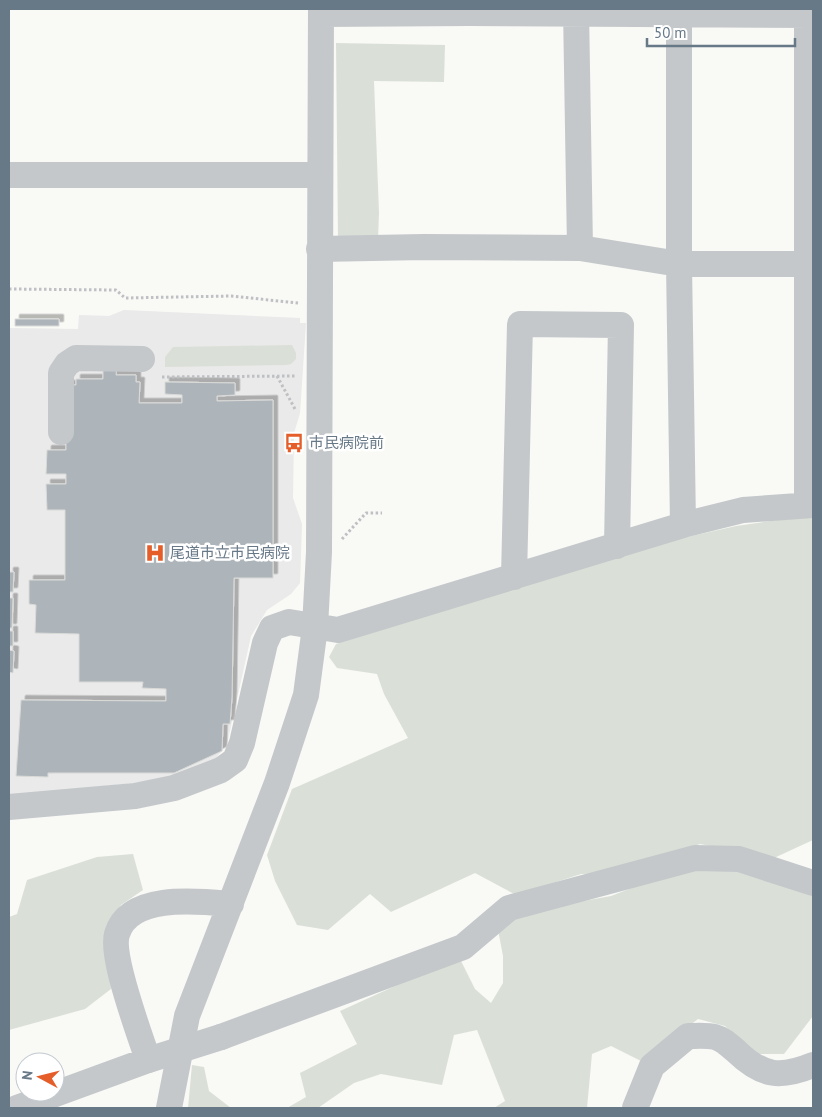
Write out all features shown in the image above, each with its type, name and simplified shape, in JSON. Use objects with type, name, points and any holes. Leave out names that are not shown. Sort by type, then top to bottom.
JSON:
[{"type":"street","points":[[9,807],[135,796],[174,788],[222,770],[235,760],[242,743],[265,643],[272,628],[289,622],[315,627],[338,630],[683,525],[743,510],[810,505],[809,13],[679,15],[576,11],[321,11],[319,552],[315,627],[306,695],[277,783],[187,1016],[169,1108]]},
{"type":"street","points":[[576,11],[580,248]]},
{"type":"street","points":[[679,15],[679,264],[683,525]]},
{"type":"street","points":[[9,175],[320,175]]},
{"type":"street","points":[[319,249],[424,247],[580,248],[679,264],[810,264]]},
{"type":"street","points":[[514,577],[520,324],[621,325],[617,546]]},
{"type":"street","points":[[61,432],[61,374],[66,364],[76,358],[142,359]]},
{"type":"street","points":[[17,1108],[148,1060],[221,1037],[463,947],[509,908],[695,858],[739,859],[813,882]]},
{"type":"street","points":[[148,1060],[118,964],[116,935],[126,918],[142,908],[172,901],[202,901],[231,904]]},
{"type":"street","points":[[635,1108],[652,1066],[688,1036],[715,1037],[727,1043],[748,1063],[769,1073],[793,1073],[813,1065]]},
{"type":"path","points":[[9,289],[116,290],[125,298],[231,296],[304,303]]},
{"type":"path","points":[[278,376],[295,409]]},
{"type":"path","points":[[162,377],[303,376]]},
{"type":"path","points":[[336,546],[366,513],[382,513]]},
{"type":"shaded area","points":[[336,43],[445,45],[444,82],[374,81],[379,213],[378,240],[338,240]]},
{"type":"shaded area","name":"尾道市立市民病院","points":[[124,310],[300,318],[300,323],[306,323],[300,413],[294,433],[293,498],[302,524],[300,583],[291,594],[267,610],[251,636],[227,744],[212,763],[172,779],[9,796],[9,328],[78,329],[79,315],[109,316]]},
{"type":"shaded area","points":[[292,345],[296,353],[296,359],[291,364],[286,365],[165,367],[165,357],[173,347]]},
{"type":"shaded area","points":[[813,516],[813,840],[774,858],[700,844],[620,873],[581,874],[516,895],[475,873],[391,912],[370,894],[328,930],[297,925],[275,881],[267,855],[292,789],[408,738],[384,694],[377,674],[337,668],[329,657],[336,644],[643,547],[736,526]]},
{"type":"shaded area","points":[[133,854],[143,890],[121,905],[107,934],[111,989],[85,1009],[9,1030],[9,917],[17,914],[27,880],[97,857]]},
{"type":"shaded area","points":[[705,864],[743,866],[813,894],[813,1016],[784,1054],[751,1054],[725,1026],[698,1019],[643,1062],[611,1046],[592,1054],[587,1108],[494,1108],[505,1101],[477,1030],[454,1035],[442,1085],[381,1074],[354,1083],[318,1108],[287,1108],[306,1097],[300,1073],[357,1044],[340,1011],[459,957],[475,989],[491,1003],[503,983],[503,956],[498,930],[522,912],[611,896],[660,877]]},
{"type":"shaded area","points":[[192,1065],[204,1067],[209,1091],[231,1108],[188,1108]]},
{"type":"building","points":[[15,319],[59,319],[59,326],[15,326]]},
{"type":"building","name":"尾道市立市民病院","points":[[117,366],[116,375],[136,375],[136,382],[140,382],[139,403],[182,403],[182,395],[165,394],[165,382],[235,383],[235,395],[217,396],[217,401],[273,400],[273,578],[234,578],[232,697],[230,724],[223,724],[222,751],[174,773],[48,773],[48,777],[16,776],[21,700],[166,701],[166,689],[142,688],[143,682],[79,682],[79,634],[35,633],[36,605],[29,604],[29,580],[65,580],[65,510],[47,510],[46,484],[66,484],[66,474],[46,474],[47,450],[66,450],[66,385],[76,385],[76,379],[103,379],[103,367]]},
{"type":"building","points":[[9,572],[14,572],[13,592],[9,592]]},
{"type":"building","points":[[9,598],[13,598],[12,628],[9,628]]},
{"type":"building","points":[[9,631],[13,631],[13,646],[9,646]]},
{"type":"building","points":[[9,650],[14,651],[13,673],[9,672]]},
{"type":"place","name":"市民病院前","points":[[294,443]]},
{"type":"place","name":"尾道市立市民病院","points":[[155,553]]}]
